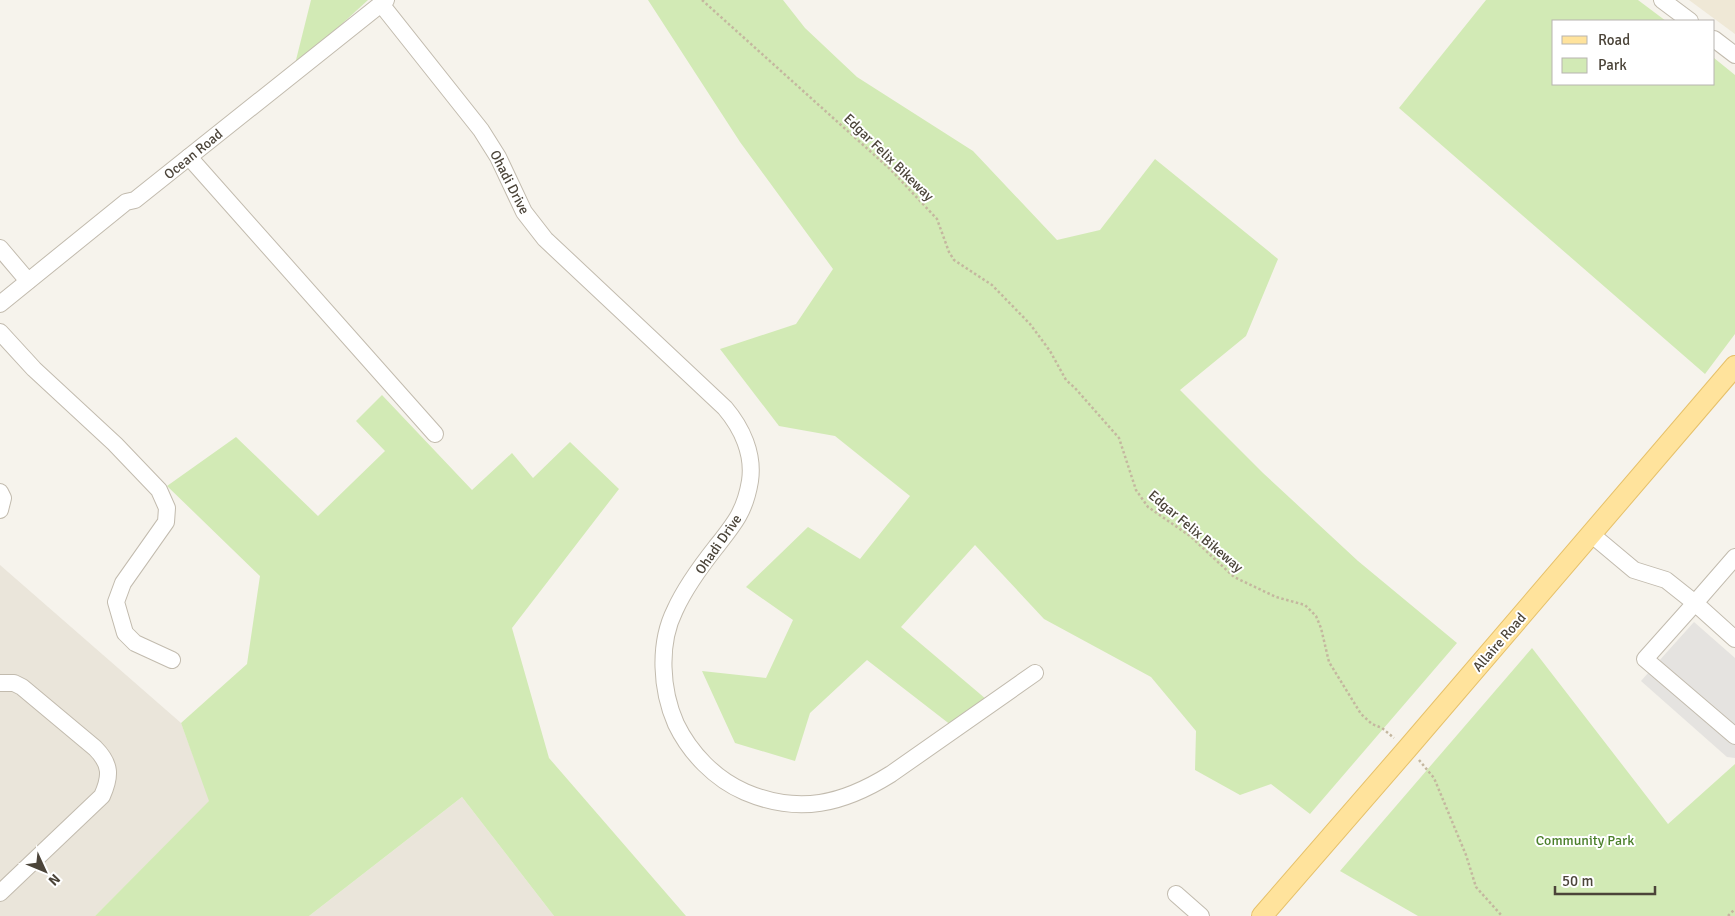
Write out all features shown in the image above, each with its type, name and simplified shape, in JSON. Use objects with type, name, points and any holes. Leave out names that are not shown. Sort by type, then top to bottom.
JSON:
[{"type":"main road","name":"Allaire Road","points":[[1262,916],[1735,366]]},
{"type":"street","points":[[1662,0],[1689,20]]},
{"type":"street","name":"Ocean Road","points":[[0,304],[52,264],[126,202],[135,200],[383,2]]},
{"type":"street","name":"Ohadi Drive","points":[[383,2],[481,130],[498,157],[524,212],[533,225],[545,239],[725,408],[738,424],[743,435],[750,460],[750,479],[746,500],[736,521],[696,575],[674,611],[665,645],[664,664],[668,700],[680,731],[699,759],[712,771],[741,790],[774,802],[809,804],[844,798],[869,788],[891,774],[1035,673]]},
{"type":"street","points":[[1715,40],[1735,56]]},
{"type":"street","points":[[189,157],[435,434]]},
{"type":"street","points":[[0,248],[28,281]]},
{"type":"street","points":[[0,332],[34,369],[115,444],[160,490],[166,508],[166,522],[123,583],[116,602],[125,633],[135,643],[172,660]]},
{"type":"street","points":[[0,492],[3,498],[0,510]]},
{"type":"street","points":[[1591,534],[1634,570],[1666,580],[1735,639]]},
{"type":"street","points":[[1735,557],[1645,659],[1735,736]]},
{"type":"street","points":[[0,682],[14,683],[22,687],[95,748],[103,755],[109,774],[102,796],[0,893]]},
{"type":"street","points":[[1176,894],[1200,916]]},
{"type":"path","name":"Edgar Felix Bikeway","points":[[702,0],[891,170],[938,218],[948,252],[954,260],[992,285],[1030,324],[1050,351],[1066,380],[1082,395],[1119,438],[1136,490],[1148,507],[1190,536],[1234,577],[1276,597],[1305,605],[1316,616],[1321,628],[1329,662],[1361,714],[1372,724],[1382,728],[1423,763],[1434,778],[1466,855],[1476,887],[1502,916]]},
{"type":"path","points":[[1728,916],[1735,909]]},
{"type":"shaded area","points":[[1689,0],[1735,0],[1735,34]]},
{"type":"shaded area","points":[[0,565],[181,723],[210,801],[95,916],[0,916]]},
{"type":"shaded area","points":[[1694,622],[1735,658],[1735,758],[1727,757],[1641,681]]},
{"type":"shaded area","points":[[462,797],[554,916],[309,916]]},
{"type":"green space","points":[[311,0],[368,0],[294,68]]},
{"type":"green space","points":[[648,0],[783,0],[805,28],[857,77],[973,151],[1057,240],[1100,230],[1155,159],[1278,259],[1246,336],[1180,390],[1263,473],[1358,561],[1457,643],[1310,814],[1271,784],[1240,795],[1195,770],[1196,731],[1151,677],[1044,619],[975,545],[901,627],[993,705],[956,729],[867,660],[810,713],[795,761],[735,743],[702,671],[766,678],[793,620],[746,587],[808,527],[860,559],[910,496],[835,436],[779,426],[720,349],[796,324],[833,269],[740,142]]},
{"type":"green space","points":[[1486,0],[1638,0],[1665,20],[1552,20],[1552,85],[1715,85],[1715,59],[1735,75],[1735,334],[1705,374],[1399,108]]},
{"type":"green space","points":[[382,395],[472,490],[512,453],[533,478],[570,442],[619,489],[512,628],[549,758],[686,916],[554,916],[462,797],[309,916],[95,916],[209,801],[181,723],[247,664],[260,576],[167,486],[236,437],[318,516],[385,451],[356,421]]},
{"type":"green space","name":"Community Park","points":[[1532,648],[1668,824],[1735,764],[1735,916],[1418,916],[1340,871]]}]
